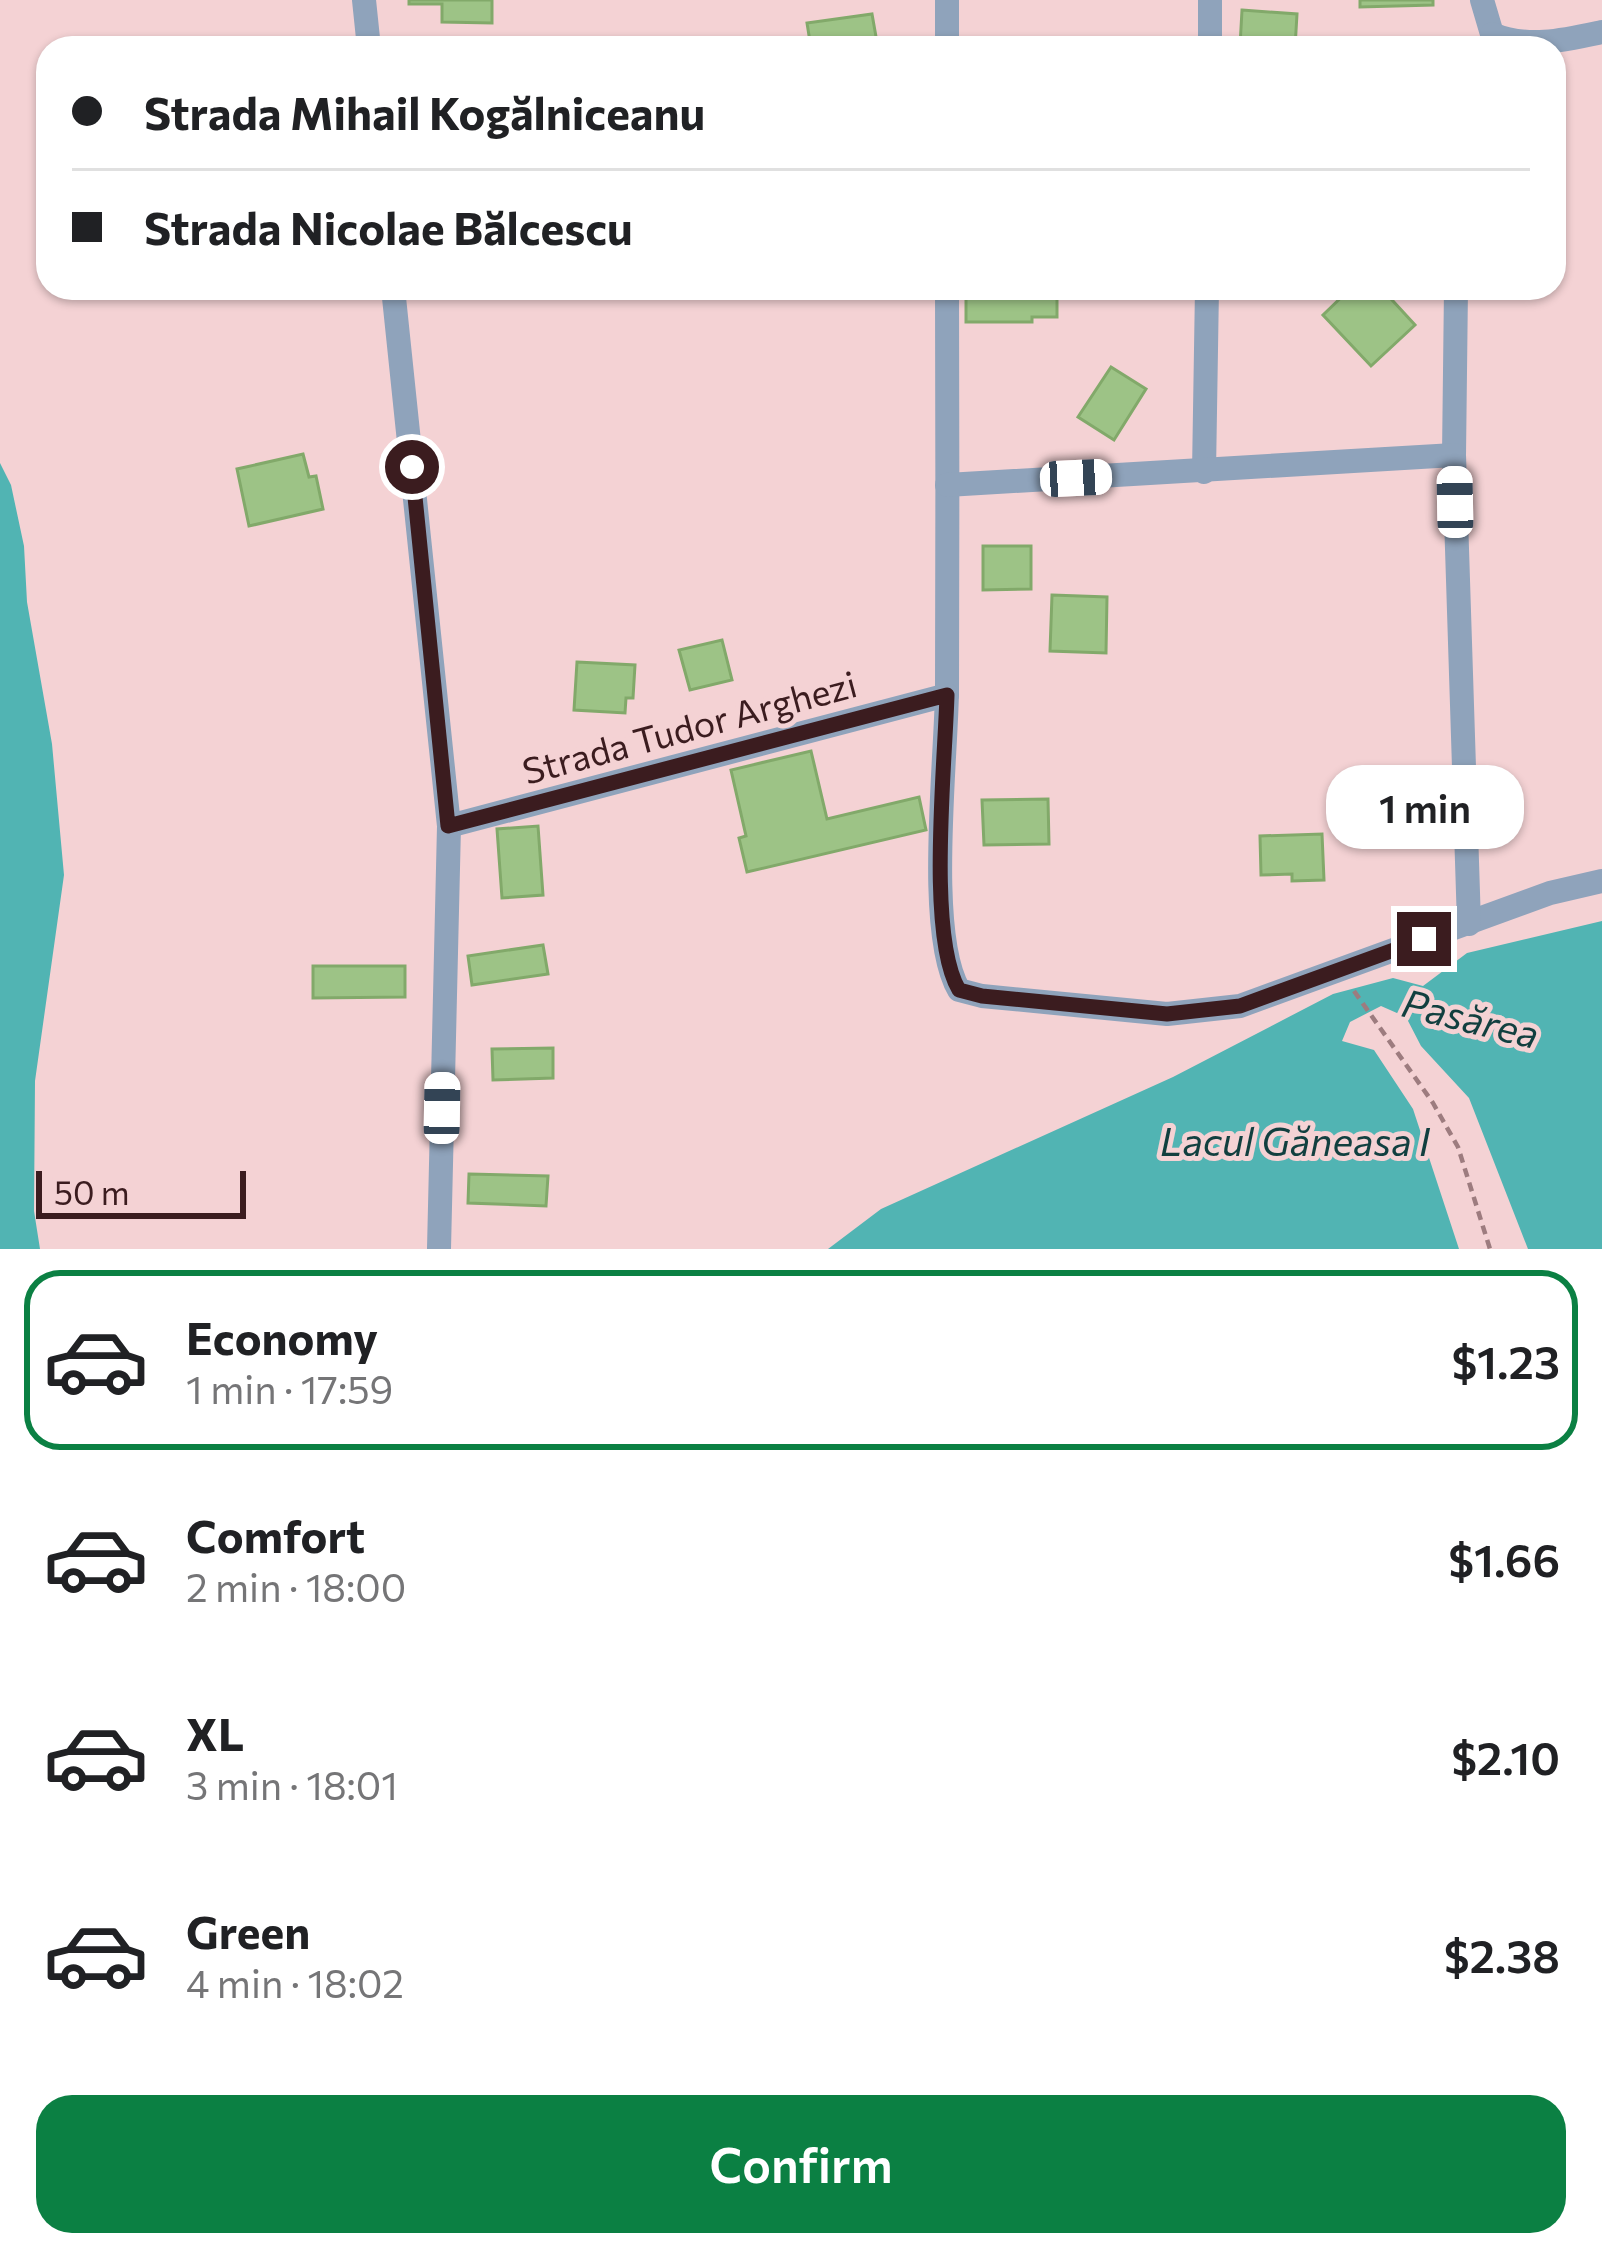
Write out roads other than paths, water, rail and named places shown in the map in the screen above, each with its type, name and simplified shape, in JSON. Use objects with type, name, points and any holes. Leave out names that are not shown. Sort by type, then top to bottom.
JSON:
[{"type":"street","points":[[364,0],[367,36]]},
{"type":"street","points":[[947,0],[947,36]]},
{"type":"street","points":[[1210,0],[1210,36]]},
{"type":"street","points":[[1482,0],[1486,36]]},
{"type":"street","points":[[1566,39],[1602,32]]},
{"type":"street","points":[[394,300],[448,826],[439,1249]]},
{"type":"street","points":[[947,300],[947,695],[941,933],[949,974],[959,990],[1167,1014],[1240,1006],[1550,893],[1602,881]]},
{"type":"street","points":[[1204,472],[1208,300]]},
{"type":"street","points":[[1456,300],[1454,454],[1468,924]]},
{"type":"street","points":[[947,485],[1454,454]]},
{"type":"street","name":"Strada Tudor Arghezi","points":[[448,826],[947,695]]},
{"type":"water","points":[[0,463],[11,485],[24,546],[27,602],[52,744],[64,875],[35,1081],[34,1211],[40,1249],[0,1249]]},
{"type":"water","name":"Lacul Găneasa I","points":[[1602,921],[1602,1249],[1528,1249],[1469,1098],[1421,1046],[1406,1017],[1381,1006],[1350,1022],[1342,1041],[1374,1050],[1413,1109],[1459,1249],[828,1249],[881,1209],[1173,1077],[1333,994],[1393,978],[1423,986],[1467,953]]},
{"type":"water label","name":"Pasărea","points":[[1471,1017]]}]
